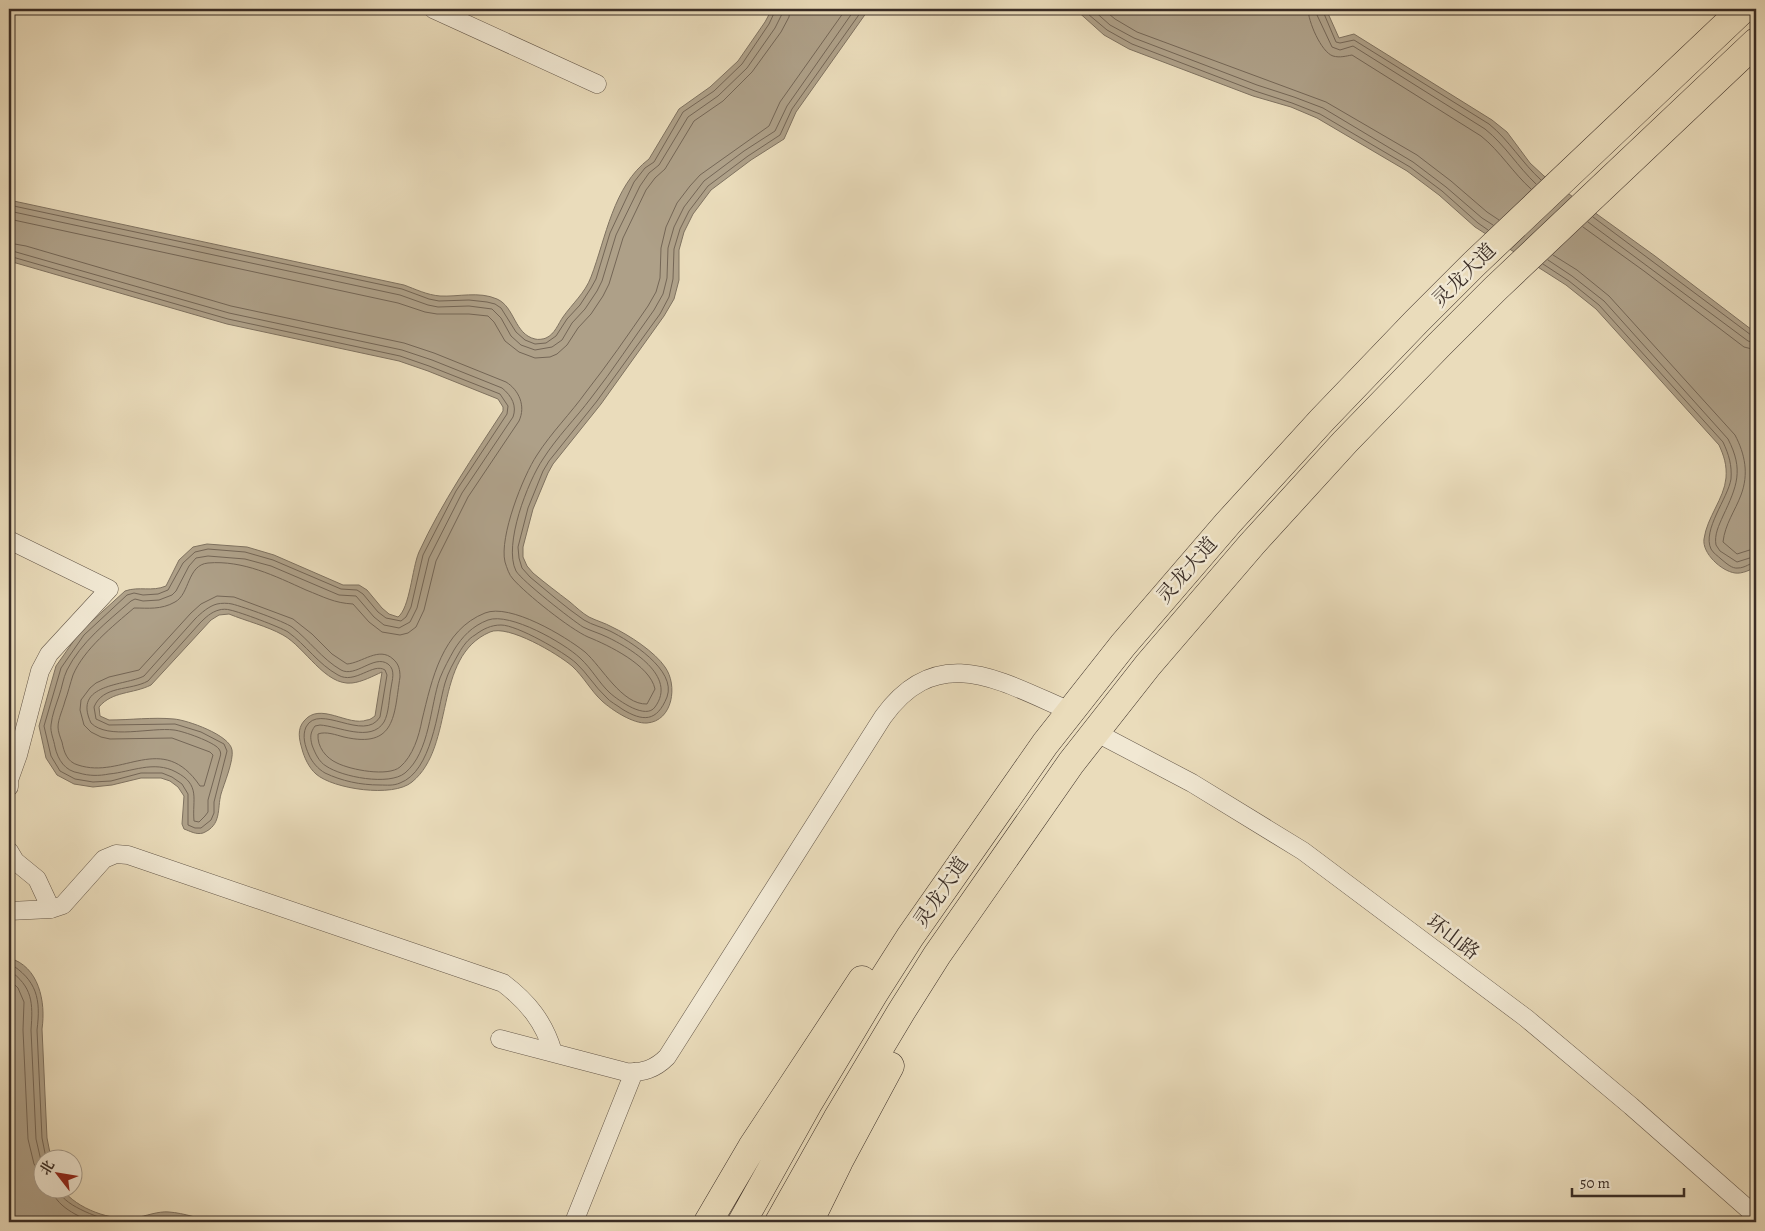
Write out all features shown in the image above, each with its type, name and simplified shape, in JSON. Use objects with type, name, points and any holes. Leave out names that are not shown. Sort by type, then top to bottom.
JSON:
[{"type":"main road","name":"灵龙大道","points":[[742,1222],[873,994],[968,853],[1038,754],[1129,637],[1228,523],[1322,420],[1474,264],[1743,9]]},
{"type":"main road","name":"灵龙大道","points":[[792,1217],[843,1153],[888,1069],[964,941],[1004,881],[1045,800],[1148,665],[1252,544],[1345,442],[1439,345],[1756,42]]},
{"type":"main road","points":[[708,1222],[737,1172],[822,1039],[901,925],[972,833],[1038,754]]},
{"type":"street","points":[[433,9],[597,84]]},
{"type":"street","points":[[9,540],[109,589],[49,654],[40,671],[18,755],[9,780],[9,787]]},
{"type":"street","points":[[500,1039],[634,1072],[642,1072],[656,1066],[667,1056],[883,717],[890,707],[907,691],[941,674],[974,674],[994,679],[1070,711]]},
{"type":"street","name":"环山路","points":[[1095,732],[1192,783],[1303,851],[1526,1018],[1631,1106],[1756,1216]]},
{"type":"street","points":[[9,852],[14,861],[37,879],[51,909]]},
{"type":"street","points":[[9,911],[51,909],[63,905],[104,859],[116,854],[128,855],[503,983],[534,1011],[545,1031],[553,1052]]},
{"type":"street","points":[[574,1222],[634,1072]]},
{"type":"water","points":[[772,9],[869,9],[796,112],[784,139],[751,160],[711,190],[693,214],[684,232],[679,250],[679,280],[674,299],[601,404],[553,464],[533,509],[523,547],[523,557],[533,573],[586,615],[641,644],[661,661],[669,674],[672,692],[668,709],[663,716],[656,721],[647,723],[629,719],[602,701],[576,670],[556,654],[508,632],[490,632],[472,644],[460,661],[451,681],[435,747],[426,766],[412,782],[391,790],[363,790],[336,784],[324,779],[311,769],[305,759],[301,745],[300,727],[304,721],[318,713],[359,721],[368,720],[375,716],[382,672],[352,683],[342,682],[324,672],[283,635],[229,614],[219,615],[211,620],[151,685],[116,695],[99,707],[100,716],[109,720],[166,718],[188,722],[207,729],[229,744],[232,750],[230,766],[221,794],[218,816],[209,830],[198,834],[184,829],[182,824],[184,796],[178,787],[170,781],[161,778],[141,778],[112,785],[93,787],[74,784],[57,775],[46,758],[39,726],[56,666],[80,632],[125,591],[156,589],[166,586],[179,560],[193,547],[207,544],[247,547],[274,555],[343,585],[359,585],[367,590],[389,614],[398,617],[408,597],[419,552],[428,533],[458,480],[503,411],[503,407],[498,399],[399,361],[227,324],[9,261],[9,200],[404,285],[435,295],[483,295],[503,303],[518,326],[528,336],[544,339],[554,331],[588,283],[612,214],[627,183],[649,159],[679,109],[710,87],[738,61]]},
{"type":"water","points":[[1075,9],[1326,9],[1339,38],[1354,34],[1492,120],[1507,132],[1530,163],[1544,176],[1655,256],[1756,333],[1756,566],[1741,573],[1730,572],[1709,555],[1704,539],[1708,523],[1725,486],[1726,478],[1725,461],[1719,445],[1596,309],[1566,285],[1475,227],[1439,195],[1407,171],[1317,118],[1129,49],[1104,35]]},
{"type":"water","points":[[9,958],[19,962],[34,977],[43,1008],[42,1029],[49,1148],[32,1148],[32,1198],[71,1198],[85,1208],[116,1218],[135,1218],[169,1212],[215,1222],[9,1222]]}]
